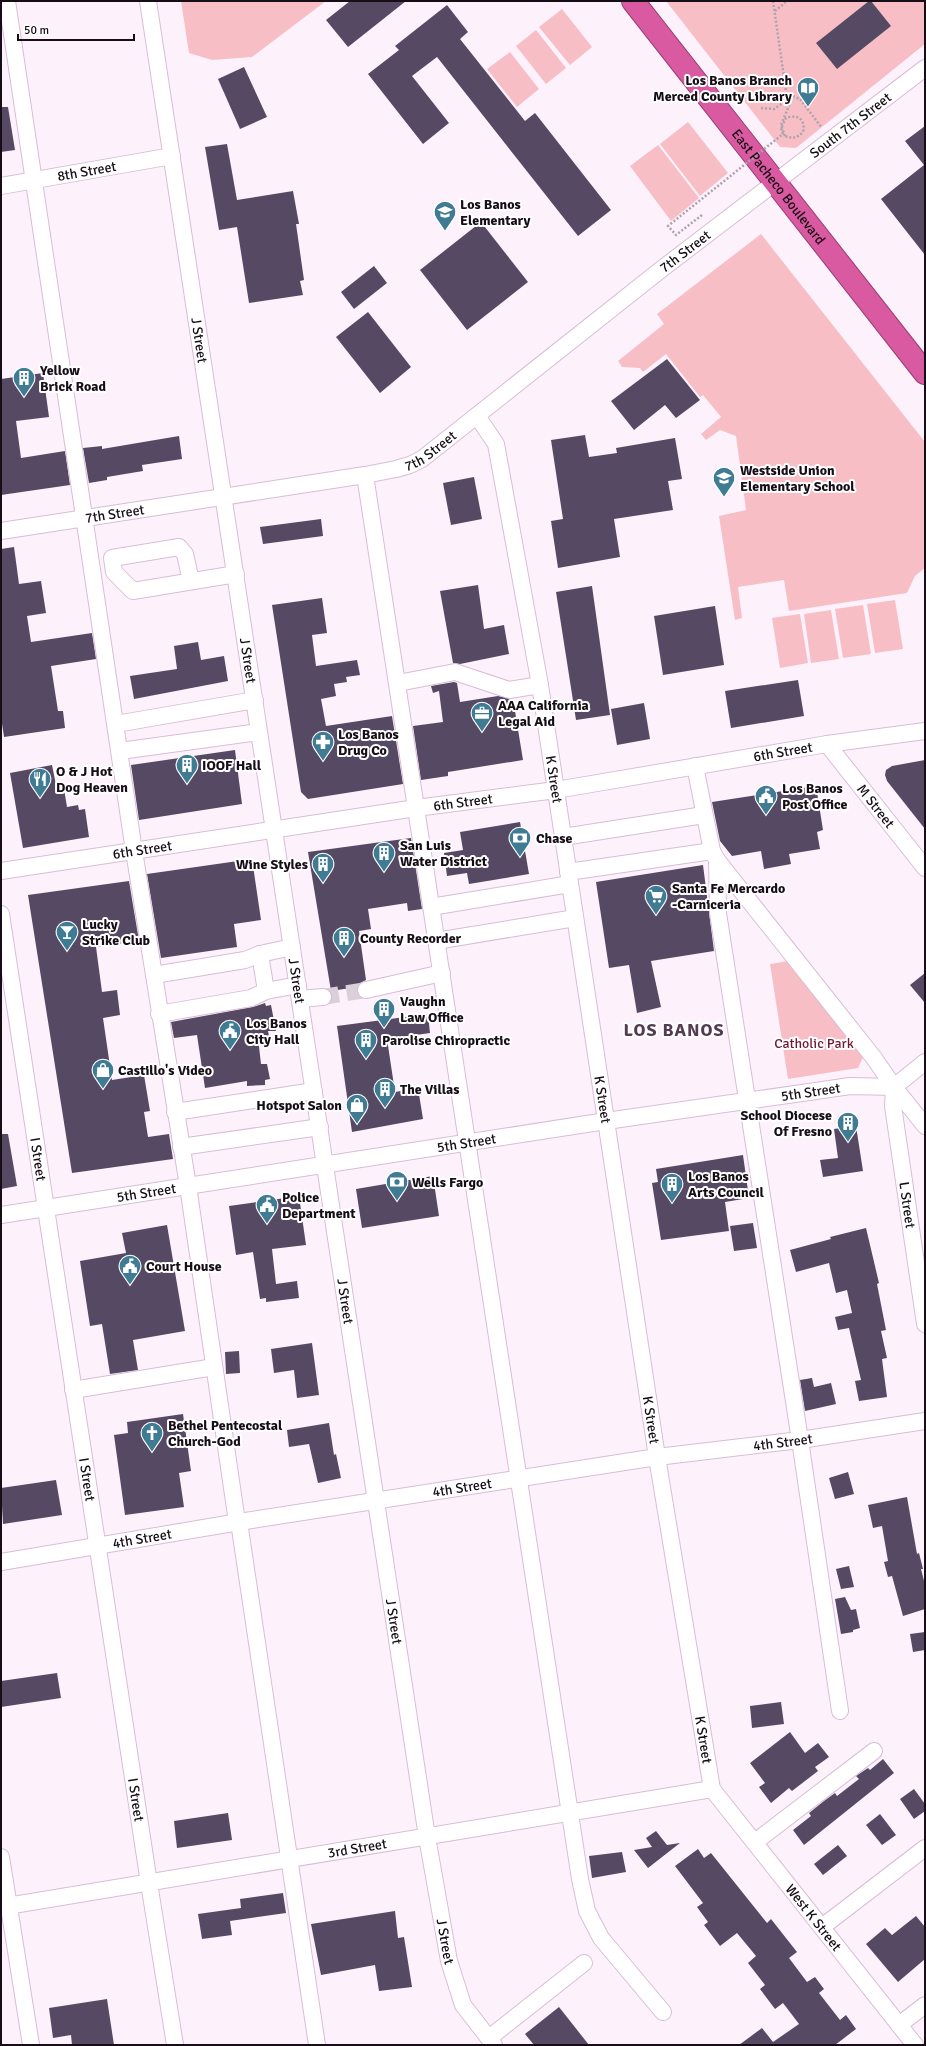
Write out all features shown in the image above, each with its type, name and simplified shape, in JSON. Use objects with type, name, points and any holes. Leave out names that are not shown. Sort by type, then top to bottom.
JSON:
[{"type":"highway","name":"East Pacheco Boulevard","points":[[633,1],[925,373]]},
{"type":"street","points":[[7,1],[134,851],[159,1014],[188,1186],[317,2045]]},
{"type":"street","name":"J Street","points":[[148,1],[326,1164],[427,1837],[449,1961],[463,2005],[492,2042]]},
{"type":"street","name":"South 7th Street","points":[[775,181],[925,68]]},
{"type":"street","name":"8th Street","points":[[1,186],[172,156]]},
{"type":"street","name":"7th Street","points":[[1,531],[365,475],[410,465],[422,459],[775,181]]},
{"type":"street","name":"K Street","points":[[477,416],[496,444],[540,685],[658,1458],[712,1789]]},
{"type":"street","points":[[365,475],[580,1879],[588,1911],[601,1938],[663,2012]]},
{"type":"street","points":[[114,572],[112,558],[179,547],[184,554],[191,581]]},
{"type":"street","points":[[92,564],[114,572],[134,591],[236,574]]},
{"type":"street","points":[[398,683],[455,672],[509,690],[540,685]]},
{"type":"street","points":[[116,724],[255,700]]},
{"type":"street","name":"6th Street","points":[[1,871],[416,808],[556,790],[827,744],[925,731]]},
{"type":"street","points":[[120,751],[259,732]]},
{"type":"street","name":"M Street","points":[[827,744],[925,868]]},
{"type":"street","points":[[695,766],[704,815],[714,855],[718,913],[800,1440],[840,1711]]},
{"type":"street","points":[[563,837],[704,815]]},
{"type":"street","points":[[431,907],[569,878],[714,855]]},
{"type":"street","points":[[714,855],[874,1058],[894,1087],[925,1126]]},
{"type":"street","name":"I Street","points":[[1,914],[4,953],[46,1208],[175,2045]]},
{"type":"street","points":[[436,941],[575,918]]},
{"type":"street","points":[[154,975],[245,960],[260,954],[292,947]]},
{"type":"street","points":[[260,954],[266,991]]},
{"type":"street","points":[[366,990],[442,973]]},
{"type":"street","points":[[159,1014],[251,998],[266,991],[299,992],[323,997]]},
{"type":"street","points":[[894,1087],[925,1062]]},
{"type":"street","name":"5th Street","points":[[1,1215],[747,1100],[850,1086],[894,1087]]},
{"type":"street","name":"L Street","points":[[894,1087],[893,1106],[925,1324]]},
{"type":"street","points":[[175,1112],[314,1091]]},
{"type":"street","points":[[181,1147],[320,1126]]},
{"type":"street","points":[[73,1390],[214,1366]]},
{"type":"street","name":"4th Street","points":[[1,1562],[238,1522],[518,1479],[925,1421]]},
{"type":"street","points":[[755,1842],[874,1751]]},
{"type":"street","name":"3rd Street","points":[[5,1906],[712,1789]]},
{"type":"street","name":"West K Street","points":[[712,1789],[915,2045]]},
{"type":"street","points":[[822,1927],[925,1848]]},
{"type":"street","points":[[1,1857],[5,1906],[31,2045]]},
{"type":"street","points":[[492,2042],[584,1963]]},
{"type":"street","points":[[899,2025],[925,2005]]},
{"type":"path","points":[[773,1],[787,98]]},
{"type":"path","points":[[774,11],[787,1]]},
{"type":"path","points":[[702,215],[676,235],[668,226],[783,134],[781,128],[782,123],[786,118],[793,115],[800,118],[803,122],[803,132],[798,138],[792,139],[785,136],[782,131],[781,125],[794,96]]},
{"type":"path","points":[[761,108],[774,109],[787,98],[794,96],[800,98],[831,140]]},
{"type":"green space","points":[[181,1],[326,1],[252,57],[212,60],[189,53]]},
{"type":"green space","points":[[666,1],[925,1],[925,44],[796,148],[780,147]]},
{"type":"green space","points":[[562,9],[592,47],[570,65],[539,27]]},
{"type":"green space","points":[[536,30],[566,68],[546,84],[516,46]]},
{"type":"green space","points":[[510,52],[539,89],[517,107],[487,69]]},
{"type":"green space","points":[[688,122],[728,173],[700,196],[660,144]]},
{"type":"green space","points":[[658,145],[699,198],[671,221],[630,166]]},
{"type":"green space","points":[[761,234],[925,442],[925,568],[915,576],[907,593],[789,611],[784,580],[738,587],[742,618],[735,620],[719,516],[746,510],[736,436],[720,430],[706,440],[701,434],[721,417],[703,395],[700,397],[666,354],[643,372],[640,368],[622,367],[618,361],[664,324],[657,314]]},
{"type":"green space","points":[[895,600],[903,649],[875,653],[867,604]]},
{"type":"green space","points":[[863,605],[871,654],[843,658],[835,609]]},
{"type":"green space","points":[[831,610],[839,659],[811,663],[804,614]]},
{"type":"green space","points":[[800,614],[808,663],[780,668],[772,618]]},
{"type":"green space","name":"Catholic Park","points":[[788,961],[864,1055],[858,1068],[788,1079],[770,964]]},
{"type":"building","points":[[350,1],[406,1],[348,47],[326,20]]},
{"type":"building","points":[[869,1],[871,1],[891,26],[837,69],[816,43]]},
{"type":"building","points":[[447,5],[468,32],[460,39],[525,121],[535,113],[611,210],[578,236],[437,57],[412,76],[449,123],[423,144],[368,74],[399,50],[395,46]]},
{"type":"building","points":[[244,67],[267,117],[240,129],[218,79]]},
{"type":"building","points":[[1,107],[8,107],[15,150],[1,152]]},
{"type":"building","points":[[925,126],[925,255],[881,199],[924,165],[905,141]]},
{"type":"building","points":[[227,144],[237,200],[293,191],[299,224],[296,224],[304,280],[300,281],[303,295],[249,303],[237,227],[219,230],[205,147]]},
{"type":"building","points":[[481,222],[528,282],[467,330],[420,270]]},
{"type":"building","points":[[374,266],[387,283],[354,309],[341,292]]},
{"type":"building","points":[[368,312],[411,367],[380,393],[336,337]]},
{"type":"building","points":[[667,359],[700,400],[676,418],[665,405],[634,430],[611,401]]},
{"type":"building","points":[[43,373],[49,417],[16,421],[21,458],[65,451],[70,485],[1,495],[1,379]]},
{"type":"building","points":[[585,435],[589,457],[617,453],[616,448],[675,438],[682,479],[668,481],[673,510],[614,519],[620,557],[558,568],[551,521],[563,519],[551,440]]},
{"type":"building","points":[[179,436],[182,459],[142,465],[143,471],[107,477],[107,480],[89,483],[83,448],[102,446],[102,449]]},
{"type":"building","points":[[474,477],[482,519],[451,525],[443,483]]},
{"type":"building","points":[[321,519],[323,536],[263,544],[260,527]]},
{"type":"building","points":[[14,547],[19,584],[41,581],[46,613],[27,616],[31,642],[92,633],[96,659],[51,666],[58,711],[63,711],[65,728],[4,737],[1,717],[1,549]]},
{"type":"building","points":[[478,585],[484,629],[504,625],[509,654],[460,664],[453,663],[440,591]]},
{"type":"building","points":[[592,586],[610,715],[576,720],[556,592]]},
{"type":"building","points":[[322,598],[327,633],[312,635],[316,666],[357,660],[360,675],[346,677],[347,682],[334,684],[336,696],[321,699],[326,726],[392,716],[403,784],[308,799],[301,792],[272,605]]},
{"type":"building","points":[[715,606],[724,665],[663,675],[654,616]]},
{"type":"building","points":[[198,642],[201,660],[224,656],[228,681],[134,699],[130,676],[177,669],[174,646]]},
{"type":"building","points":[[798,680],[804,716],[731,728],[725,691]]},
{"type":"building","name":"AAA California Legal Aid","points":[[454,682],[457,683],[460,702],[498,696],[513,699],[523,760],[448,772],[448,776],[421,780],[413,726],[443,722],[439,691],[433,693],[431,686]]},
{"type":"building","points":[[644,703],[650,739],[617,745],[611,709]]},
{"type":"building","name":"IOOF Hall","points":[[235,750],[242,804],[139,820],[131,765]]},
{"type":"building","points":[[925,760],[925,829],[887,781],[885,775],[886,770],[892,766]]},
{"type":"building","points":[[52,765],[57,790],[64,789],[67,807],[78,805],[79,810],[85,809],[89,837],[23,848],[10,773]]},
{"type":"building","name":"Los Banos Post Office","points":[[816,786],[823,830],[817,832],[820,849],[789,854],[791,864],[764,869],[761,851],[732,856],[720,841],[712,802]]},
{"type":"building","points":[[520,822],[529,874],[469,884],[467,873],[447,876],[444,853],[463,850],[460,832]]},
{"type":"building","points":[[411,838],[422,909],[408,911],[407,903],[368,909],[371,929],[359,931],[366,980],[360,983],[357,987],[331,991],[308,852]]},
{"type":"building","points":[[252,859],[261,920],[234,924],[237,947],[161,958],[147,874]]},
{"type":"building","name":"Santa Fe Mercardo -Carniceria","points":[[703,865],[714,951],[651,961],[661,1007],[637,1013],[629,965],[609,968],[596,882]]},
{"type":"building","points":[[129,881],[139,941],[96,947],[102,992],[117,990],[120,1015],[103,1018],[112,1080],[144,1075],[150,1111],[144,1112],[148,1137],[169,1134],[173,1159],[72,1173],[28,895]]},
{"type":"building","points":[[925,973],[925,1003],[910,985]]},
{"type":"building","name":"Los Banos City Hall","points":[[265,1003],[266,1006],[271,1005],[276,1031],[268,1031],[269,1036],[258,1038],[261,1064],[267,1064],[270,1079],[265,1080],[265,1085],[247,1086],[247,1081],[205,1088],[197,1035],[174,1038],[171,1022],[253,1007]]},
{"type":"building","points":[[428,1014],[430,1033],[387,1039],[395,1092],[418,1088],[423,1119],[352,1132],[337,1026]]},
{"type":"building","name":"School Diocese Of Fresno","points":[[856,1126],[863,1171],[823,1177],[820,1160],[838,1158],[834,1129]]},
{"type":"building","points":[[1,1134],[8,1134],[17,1186],[1,1189]]},
{"type":"building","points":[[743,1155],[749,1198],[725,1202],[729,1231],[661,1240],[652,1183],[658,1182],[656,1169]]},
{"type":"building","name":"Wells Fargo","points":[[433,1176],[439,1216],[362,1228],[356,1189]]},
{"type":"building","name":"Police Department","points":[[299,1196],[306,1245],[272,1249],[276,1284],[297,1281],[299,1298],[266,1302],[266,1298],[260,1299],[253,1252],[236,1255],[229,1206]]},
{"type":"building","points":[[753,1223],[757,1248],[734,1251],[730,1226]]},
{"type":"building","name":"Court House","points":[[167,1225],[185,1331],[133,1340],[138,1370],[110,1374],[102,1324],[90,1326],[80,1261],[126,1253],[122,1233]]},
{"type":"building","points":[[866,1228],[879,1283],[877,1284],[886,1330],[881,1331],[887,1358],[882,1359],[887,1397],[859,1401],[855,1381],[861,1380],[849,1328],[838,1330],[835,1317],[852,1313],[847,1290],[836,1293],[829,1263],[796,1272],[790,1250],[831,1239],[830,1237]]},
{"type":"building","points":[[312,1343],[319,1395],[297,1398],[294,1370],[274,1373],[271,1349]]},
{"type":"building","points":[[239,1351],[240,1373],[226,1374],[225,1352]]},
{"type":"building","points":[[812,1378],[814,1387],[831,1383],[836,1404],[805,1411],[800,1380]]},
{"type":"building","name":"Bethel Pentecostal Church-God","points":[[183,1414],[191,1471],[179,1473],[184,1507],[125,1515],[114,1435],[128,1433],[127,1422]]},
{"type":"building","points":[[329,1423],[334,1455],[336,1454],[341,1478],[318,1483],[309,1444],[289,1447],[287,1430]]},
{"type":"building","points":[[848,1472],[854,1494],[835,1499],[829,1478]]},
{"type":"building","points":[[56,1480],[62,1515],[3,1524],[1,1488]]},
{"type":"building","points":[[907,1497],[917,1554],[919,1553],[923,1569],[921,1569],[925,1585],[925,1609],[903,1616],[892,1576],[888,1577],[884,1562],[888,1561],[882,1526],[873,1528],[868,1505]]},
{"type":"building","points":[[849,1566],[854,1587],[841,1589],[836,1569]]},
{"type":"building","points":[[845,1597],[851,1610],[856,1609],[860,1628],[853,1630],[853,1632],[841,1634],[835,1599]]},
{"type":"building","points":[[925,1632],[925,1650],[913,1652],[910,1634]]},
{"type":"building","points":[[57,1673],[61,1698],[1,1707],[1,1681]]},
{"type":"building","points":[[781,1702],[784,1724],[752,1728],[750,1706]]},
{"type":"building","points":[[790,1732],[805,1753],[818,1743],[829,1757],[815,1767],[818,1771],[792,1791],[789,1788],[771,1803],[759,1787],[765,1783],[750,1763]]},
{"type":"building","points":[[883,1759],[894,1773],[804,1845],[793,1830],[811,1816],[809,1813],[824,1801],[835,1793],[837,1796],[859,1779],[856,1776],[868,1768],[870,1770]]},
{"type":"building","points":[[914,1789],[925,1804],[925,1811],[914,1819],[900,1799]]},
{"type":"building","points":[[228,1813],[232,1840],[177,1848],[174,1821]]},
{"type":"building","points":[[880,1814],[896,1835],[882,1845],[866,1825]]},
{"type":"building","points":[[656,1831],[667,1845],[680,1843],[648,1868],[634,1850],[652,1847],[646,1838]]},
{"type":"building","points":[[838,1845],[847,1856],[823,1875],[814,1864]]},
{"type":"building","points":[[698,1849],[704,1858],[711,1853],[767,1923],[771,1919],[797,1952],[789,1958],[807,1982],[815,1977],[824,1989],[819,1993],[840,2020],[846,2015],[856,2029],[835,2045],[739,2045],[762,2028],[773,2042],[799,2024],[783,2003],[775,2009],[760,1989],[765,1985],[748,1963],[756,1956],[737,1933],[720,1946],[704,1925],[708,1922],[697,1907],[703,1903],[675,1866]]},
{"type":"building","points":[[622,1852],[626,1872],[592,1878],[589,1856]]},
{"type":"building","points":[[283,1893],[286,1913],[230,1921],[232,1935],[202,1939],[198,1914],[241,1908],[240,1899]]},
{"type":"building","points":[[395,1911],[398,1938],[404,1937],[412,1987],[379,1991],[375,1965],[321,1975],[311,1924]]},
{"type":"building","points":[[916,1916],[925,1927],[925,1959],[898,1982],[866,1944],[885,1928],[892,1935]]},
{"type":"building","points":[[107,1999],[114,2045],[72,2045],[71,2035],[53,2038],[49,2008]]},
{"type":"building","points":[[559,2007],[589,2045],[534,2045],[525,2034]]},
{"type":"tunnel","points":[[323,997],[366,990]]},
{"type":"place","name":"Los Banos Branch Merced County Library","points":[[808,108]]},
{"type":"place","name":"Los Banos Elementary","points":[[445,232]]},
{"type":"place","name":"Yellow Brick Road","points":[[24,398]]},
{"type":"place","name":"Westside Union Elementary School","points":[[724,498]]},
{"type":"place","name":"AAA California Legal Aid","points":[[482,732]]},
{"type":"place","name":"Los Banos Drug Co","points":[[323,762]]},
{"type":"place","name":"IOOF Hall","points":[[187,784]]},
{"type":"place","name":"O & J Hot Dog Heaven","points":[[40,798]]},
{"type":"place","name":"Los Banos Post Office","points":[[766,816]]},
{"type":"place","name":"Chase","points":[[520,858]]},
{"type":"place","name":"San Luis Water District","points":[[384,872]]},
{"type":"place","name":"Wine Styles","points":[[323,884]]},
{"type":"place","name":"Santa Fe Mercardo -Carniceria","points":[[656,916]]},
{"type":"place","name":"Lucky Strike Club","points":[[67,952]]},
{"type":"place","name":"County Recorder","points":[[344,958]]},
{"type":"place","name":"Vaughn Law Office","points":[[384,1028]]},
{"type":"place","name":"Los Banos City Hall","points":[[230,1050]]},
{"type":"place","name":"Parolise Chiropractic","points":[[366,1060]]},
{"type":"place","name":"Castillo's Video","points":[[103,1090]]},
{"type":"place","name":"The Villas","points":[[385,1108]]},
{"type":"place","name":"Hotspot Salon","points":[[357,1124]]},
{"type":"place","name":"School Diocese Of Fresno","points":[[848,1142]]},
{"type":"place","name":"Wells Fargo","points":[[397,1202]]},
{"type":"place","name":"Los Banos Arts Council","points":[[672,1204]]},
{"type":"place","name":"Police Department","points":[[267,1224]]},
{"type":"place","name":"Court House","points":[[130,1286]]},
{"type":"place","name":"Bethel Pentecostal Church-God","points":[[152,1452]]},
{"type":"district","name":"LOS BANOS","points":[[674,1030]]}]
